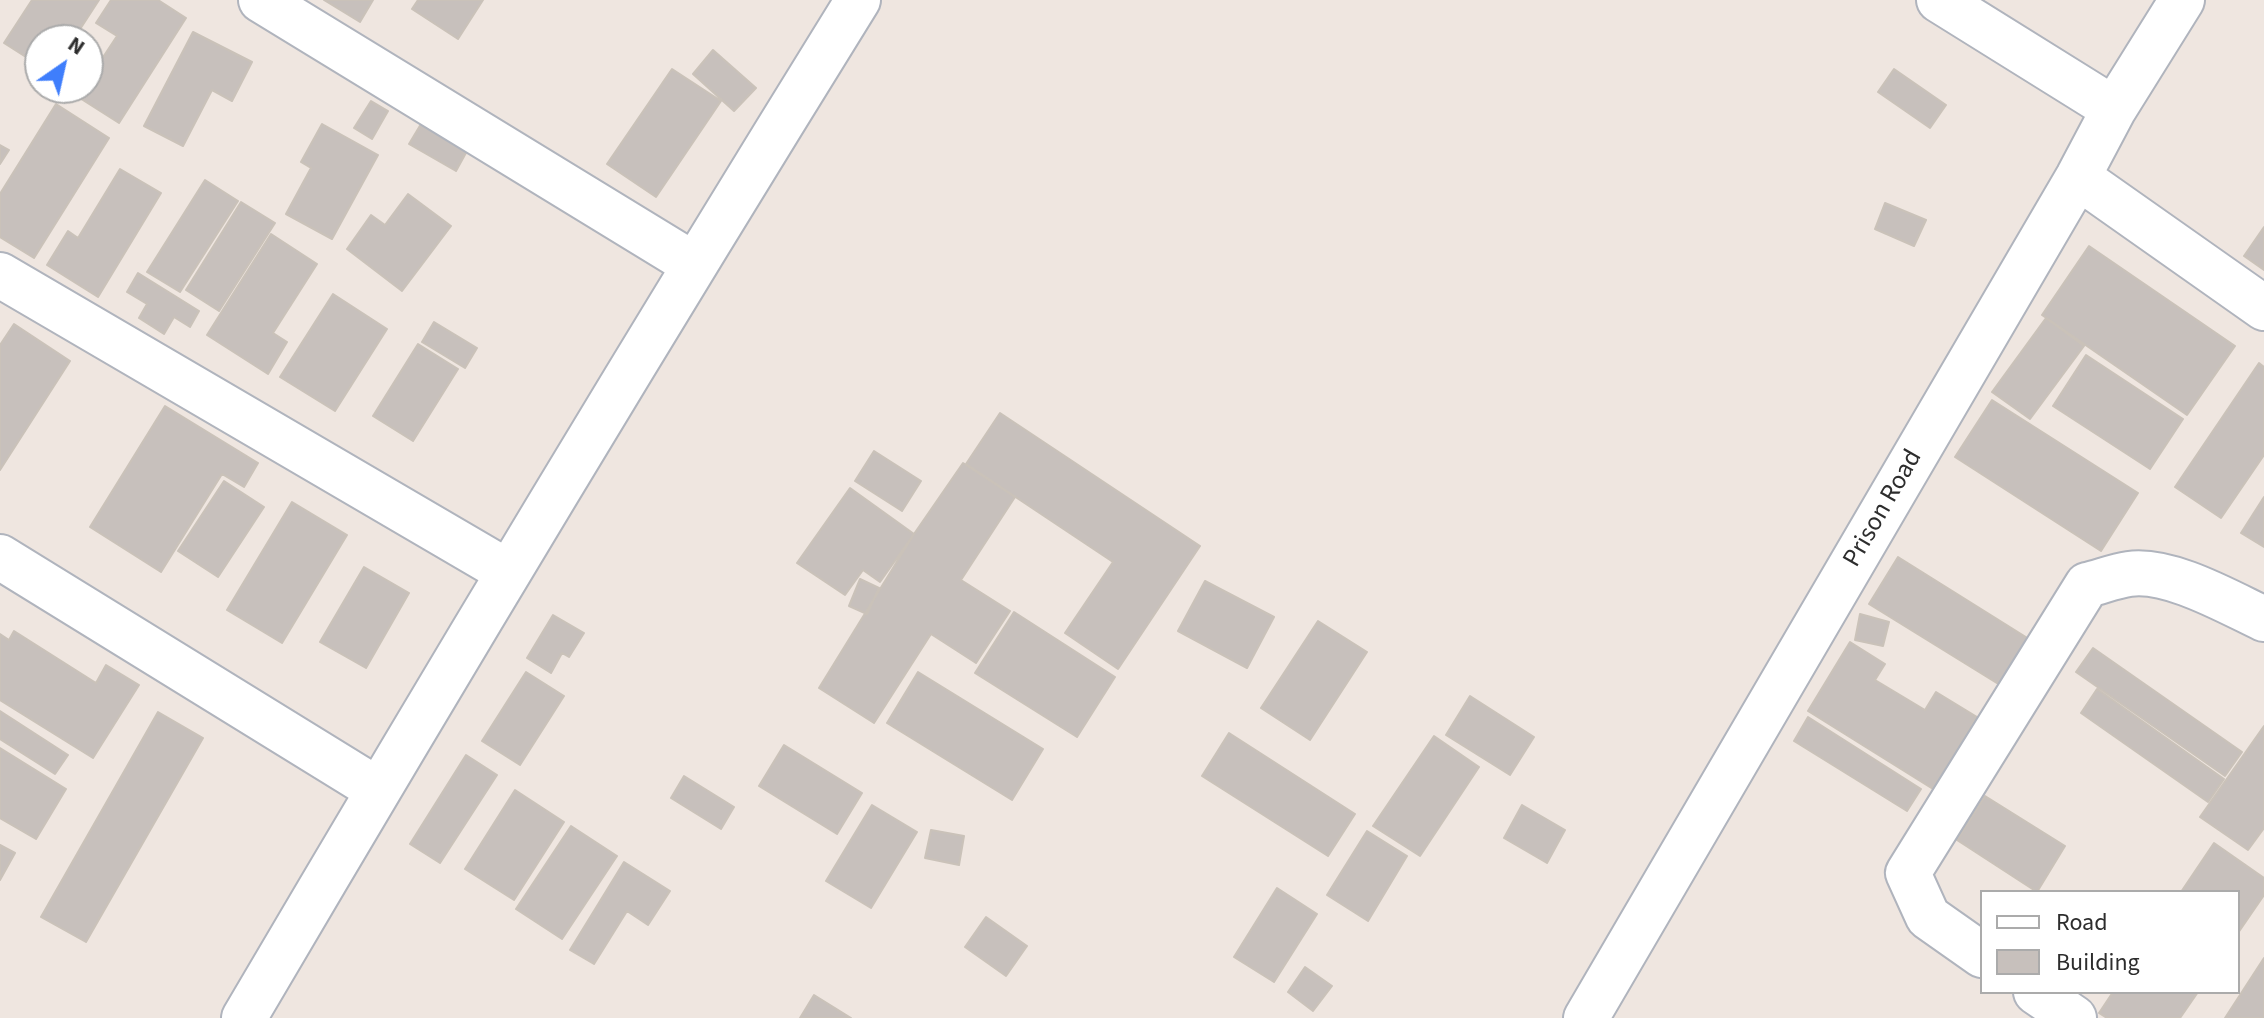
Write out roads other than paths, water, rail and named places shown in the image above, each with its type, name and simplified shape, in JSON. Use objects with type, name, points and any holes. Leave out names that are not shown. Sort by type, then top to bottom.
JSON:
[{"type":"street","points":[[261,0],[693,264]]},
{"type":"street","points":[[244,1018],[693,264],[858,0]]},
{"type":"street","points":[[1939,0],[2114,109]]},
{"type":"street","name":"Prison Road","points":[[1586,1018],[2078,177],[2114,109],[2182,0]]},
{"type":"street","points":[[2078,177],[2264,308]]},
{"type":"street","points":[[0,275],[508,572]]},
{"type":"street","points":[[0,557],[378,790]]},
{"type":"street","points":[[1980,954],[1928,917],[1908,873],[2087,585],[2131,573],[2167,577],[2264,619]]},
{"type":"street","points":[[2039,994],[2074,1018]]}]
